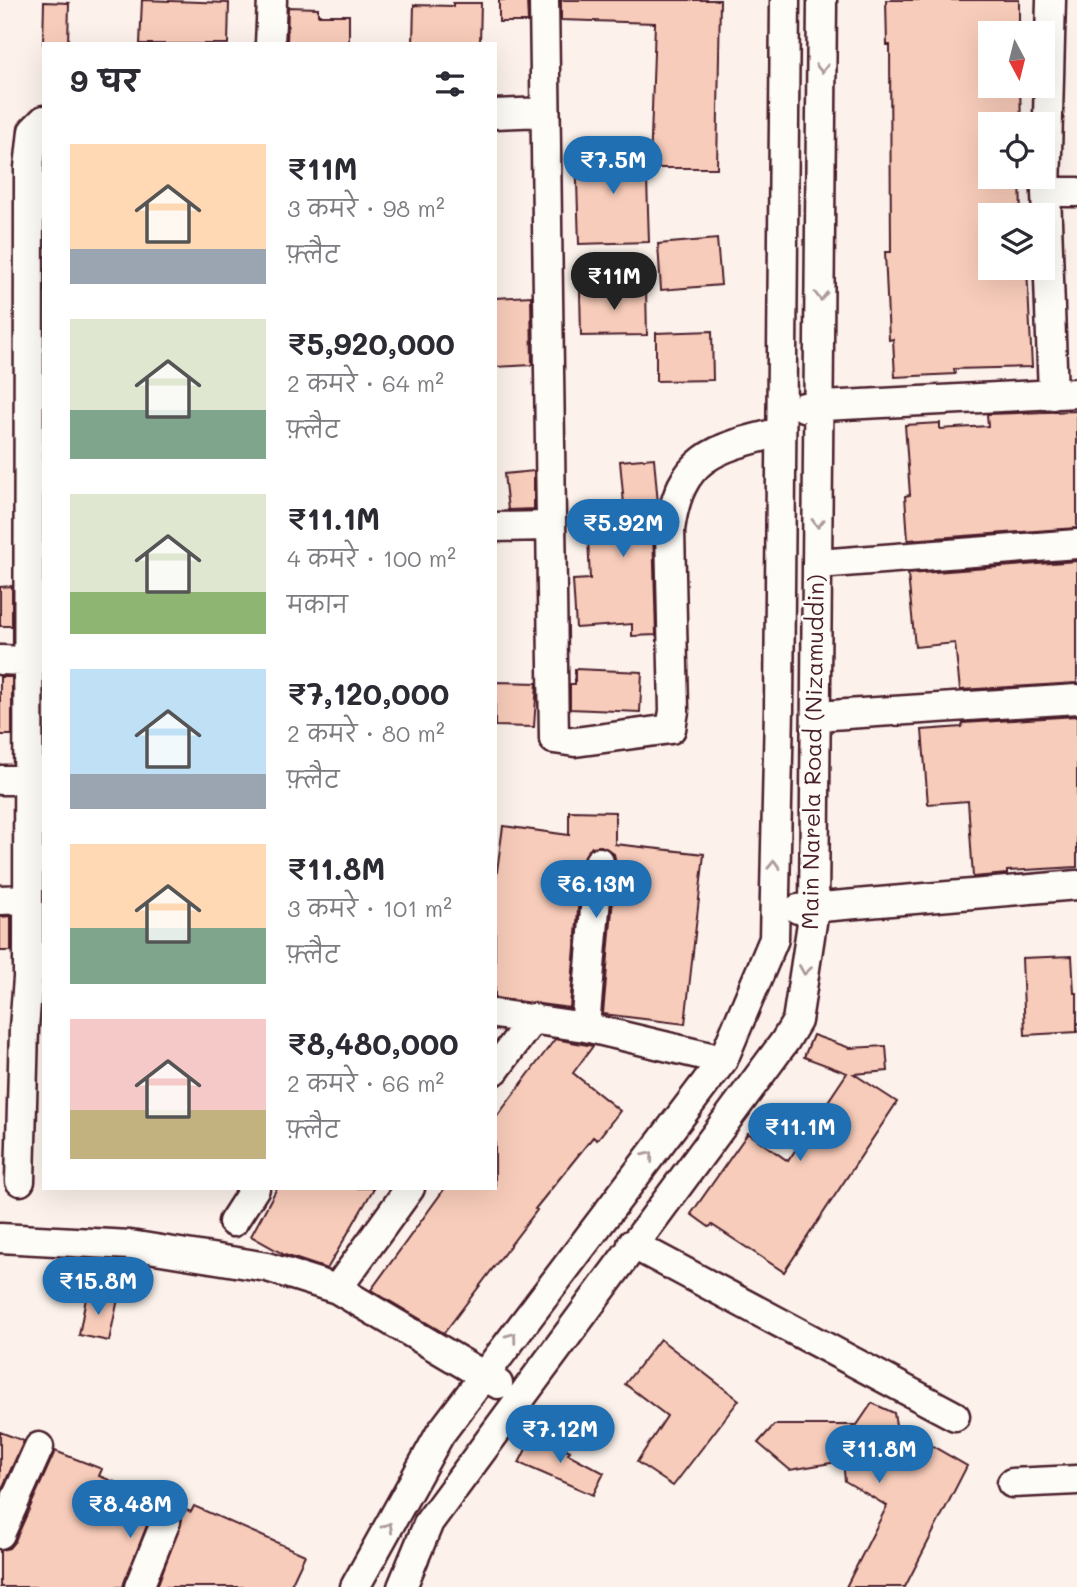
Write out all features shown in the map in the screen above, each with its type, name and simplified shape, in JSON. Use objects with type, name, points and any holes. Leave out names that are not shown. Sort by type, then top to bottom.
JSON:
[{"type":"street","points":[[270,42],[272,0]]},
{"type":"street","points":[[544,0],[549,526],[554,739],[575,742],[671,729],[674,710],[670,530],[674,502],[688,472],[728,445],[820,405],[1065,394],[1046,192],[1064,31],[1051,0]]},
{"type":"street","name":"Main Narela Road (Nizamuddin)","points":[[355,1587],[440,1434],[723,1060],[774,939],[785,0]]},
{"type":"street","name":"Main Narela Road (Nizamuddin)","points":[[402,1587],[429,1522],[632,1244],[785,1041],[797,1021],[814,910],[822,0]]},
{"type":"street","points":[[497,114],[545,112]]},
{"type":"street","points":[[20,1181],[12,1028],[36,978],[14,900],[36,866],[14,780],[28,661],[29,168],[33,131],[42,122]]},
{"type":"street","points":[[1046,192],[1077,192]]},
{"type":"street","points":[[497,527],[549,526]]},
{"type":"street","points":[[818,564],[1077,544]]},
{"type":"street","points":[[0,660],[28,661]]},
{"type":"street","points":[[816,716],[1077,699]]},
{"type":"street","points":[[585,1027],[599,862]]},
{"type":"street","points":[[773,908],[814,910],[1077,885]]},
{"type":"street","points":[[497,1014],[585,1027],[723,1060]]},
{"type":"street","points":[[497,1067],[533,1018]]},
{"type":"street","points":[[233,1222],[254,1190]]},
{"type":"street","points":[[337,1289],[409,1190]]},
{"type":"street","points":[[0,1238],[130,1245],[267,1267],[337,1289],[520,1397]]},
{"type":"street","points":[[632,1244],[955,1416]]},
{"type":"street","points":[[0,1534],[39,1447]]},
{"type":"street","points":[[1012,1483],[1077,1480]]},
{"type":"street","points":[[139,1587],[166,1521]]},
{"type":"building","points":[[142,0],[229,3],[228,42],[140,42]]},
{"type":"building","points":[[499,0],[527,0],[528,22],[499,22]]},
{"type":"building","points":[[561,0],[720,0],[717,168],[650,168],[655,23],[561,20]]},
{"type":"building","points":[[886,0],[1019,0],[1019,21],[978,21],[978,98],[1020,98],[1021,112],[978,112],[978,189],[1020,189],[1021,203],[978,203],[978,280],[1028,280],[1032,367],[954,369],[955,374],[895,377],[893,339],[889,340],[885,252],[891,252],[890,45],[887,45]]},
{"type":"building","points":[[44,2],[69,3],[68,42],[43,42]]},
{"type":"building","points":[[453,3],[481,3],[480,42],[413,42],[414,5],[453,6]]},
{"type":"building","points":[[288,7],[318,8],[318,15],[349,15],[349,42],[287,42]]},
{"type":"building","points":[[646,148],[649,242],[579,244],[576,151]]},
{"type":"building","points":[[717,239],[721,285],[661,290],[658,244]]},
{"type":"building","points":[[646,289],[647,335],[581,336],[580,290]]},
{"type":"building","points":[[531,296],[532,365],[497,367],[497,298]]},
{"type":"building","points":[[712,331],[713,380],[656,381],[656,333]]},
{"type":"building","points":[[1077,411],[1077,528],[908,540],[905,496],[910,495],[905,425],[940,423],[940,429],[988,426],[987,414]]},
{"type":"building","points":[[654,458],[658,504],[653,530],[656,635],[632,636],[632,624],[576,628],[573,580],[590,579],[587,517],[625,515],[620,461]]},
{"type":"building","points":[[534,471],[534,509],[508,510],[504,474]]},
{"type":"building","points":[[1077,561],[1077,683],[960,690],[955,643],[915,647],[908,574]]},
{"type":"building","points":[[12,586],[12,626],[0,626],[0,587]]},
{"type":"building","points":[[575,669],[642,672],[640,712],[570,709],[570,684],[575,684]]},
{"type":"building","points":[[0,677],[12,677],[12,735],[0,735]]},
{"type":"building","points":[[497,682],[537,683],[534,727],[497,726]]},
{"type":"building","points":[[1077,716],[1077,867],[1007,871],[1007,874],[973,877],[968,801],[928,804],[922,730],[962,727],[963,723]]},
{"type":"building","points":[[569,811],[615,812],[615,844],[704,854],[685,1024],[603,1014],[616,863],[614,854],[601,846],[591,847],[582,861],[570,1008],[497,998],[497,871],[503,826],[569,835]]},
{"type":"building","points":[[11,916],[11,951],[0,951],[0,917]]},
{"type":"building","points":[[1072,956],[1074,993],[1077,993],[1077,1032],[1025,1035],[1022,958]]},
{"type":"building","points":[[813,1035],[850,1048],[886,1046],[888,1071],[854,1074],[897,1102],[784,1272],[691,1214],[748,1133],[788,1161],[847,1073],[804,1057]]},
{"type":"building","points":[[555,1039],[593,1046],[573,1073],[620,1111],[597,1140],[593,1137],[535,1209],[537,1210],[444,1333],[371,1290],[444,1190],[497,1190],[497,1116]]},
{"type":"building","points":[[276,1190],[373,1190],[327,1269],[285,1255],[251,1236]]},
{"type":"building","points":[[87,1293],[118,1299],[109,1341],[79,1335]]},
{"type":"building","points":[[660,1339],[739,1400],[673,1486],[637,1462],[667,1416],[625,1384]]},
{"type":"building","points":[[872,1403],[894,1413],[896,1425],[967,1466],[905,1587],[846,1587],[887,1506],[845,1481],[843,1461],[790,1470],[758,1443],[774,1425],[857,1425]]},
{"type":"building","points":[[0,1432],[24,1441],[0,1493]]},
{"type":"building","points":[[534,1433],[570,1451],[568,1454],[604,1473],[593,1495],[519,1463]]},
{"type":"building","points":[[55,1451],[102,1469],[99,1476],[191,1512],[194,1506],[305,1555],[290,1587],[157,1587],[182,1519],[179,1510],[164,1505],[156,1508],[151,1515],[123,1587],[0,1587],[0,1550],[9,1548],[15,1541]]}]
